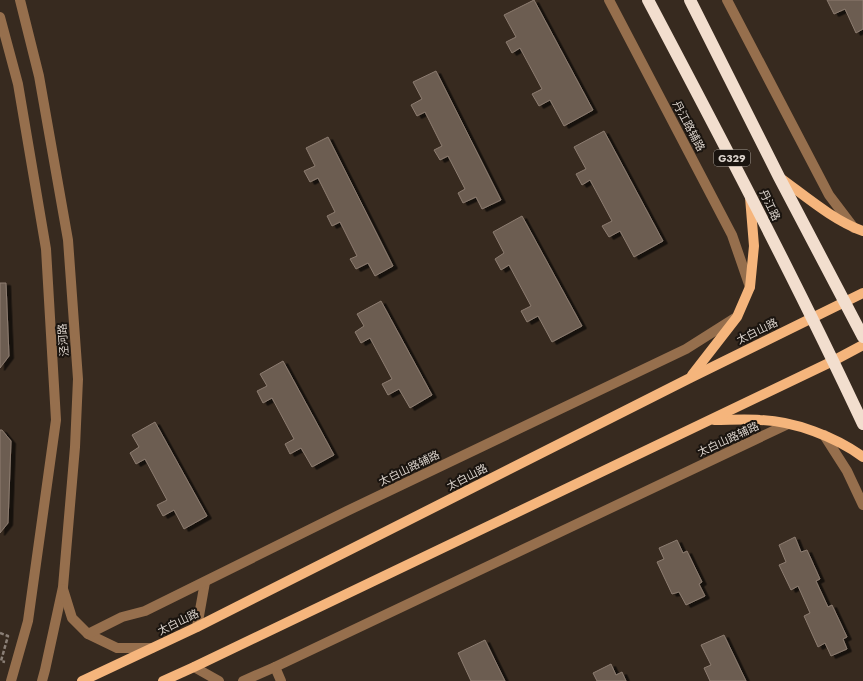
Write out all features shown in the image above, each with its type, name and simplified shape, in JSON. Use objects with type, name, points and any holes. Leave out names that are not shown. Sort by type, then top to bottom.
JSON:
[{"type":"highway","name":"丹江路","points":[[648,0],[750,193],[863,424]]},
{"type":"highway","name":"丹江路","points":[[690,0],[779,177],[846,302],[863,337]]},
{"type":"main road","points":[[779,177],[818,206],[858,229]]},
{"type":"main road","points":[[690,378],[737,317],[750,287],[754,246],[750,193]]},
{"type":"main road","name":"太白山路","points":[[82,681],[197,627],[690,378],[863,293]]},
{"type":"main road","points":[[163,681],[833,361],[863,345]]},
{"type":"main road","points":[[710,420],[761,420],[788,424],[824,435],[852,449],[863,457]]},
{"type":"street","name":"泾河路","points":[[20,0],[39,76],[68,240],[78,379],[75,447],[63,588],[46,670],[42,681]]},
{"type":"street","name":"丹江路辅路","points":[[609,0],[732,235],[750,287]]},
{"type":"street","points":[[727,0],[829,195],[858,229]]},
{"type":"street","name":"泾河路","points":[[0,17],[18,84],[46,249],[56,420],[28,621],[11,681]]},
{"type":"street","name":"太白山路辅路","points":[[88,634],[122,617],[145,611],[346,511],[686,348],[737,317]]},
{"type":"street","name":"太白山路辅路","points":[[243,681],[788,424]]},
{"type":"street","points":[[824,435],[847,471],[863,505]]},
{"type":"street","points":[[197,627],[205,582]]},
{"type":"street","points":[[63,588],[72,618],[88,634],[117,648],[152,648]]},
{"type":"street","points":[[194,667],[218,681]]},
{"type":"street","points":[[275,667],[281,681]]},
{"type":"building","points":[[534,0],[593,110],[564,126],[550,100],[539,106],[532,94],[542,89],[520,48],[512,53],[506,42],[516,37],[504,15]]},
{"type":"building","points":[[827,0],[863,0],[863,29],[856,33],[845,9],[834,14]]},
{"type":"building","points":[[436,71],[501,200],[482,209],[476,197],[463,203],[458,193],[465,189],[448,156],[440,160],[434,150],[442,146],[425,112],[417,116],[411,105],[422,99],[413,82]]},
{"type":"building","points":[[604,131],[663,241],[634,257],[620,231],[609,237],[602,226],[612,221],[590,180],[582,185],[576,174],[586,169],[574,147]]},
{"type":"building","points":[[328,137],[393,266],[375,276],[368,263],[356,269],[350,259],[357,256],[340,222],[332,226],[327,216],[335,212],[318,178],[310,182],[304,171],[315,166],[306,148]]},
{"type":"building","points":[[522,216],[582,326],[552,342],[538,316],[527,322],[521,311],[531,306],[509,265],[501,270],[495,259],[504,253],[493,232]]},
{"type":"building","points":[[0,283],[6,283],[9,356],[0,368]]},
{"type":"building","points":[[381,301],[432,395],[410,408],[399,389],[388,395],[382,384],[392,379],[370,338],[361,343],[355,332],[364,326],[357,314]]},
{"type":"building","points":[[283,361],[334,455],[312,467],[301,448],[290,454],[285,444],[294,439],[272,398],[263,403],[257,391],[267,386],[260,374]]},
{"type":"building","points":[[155,422],[207,516],[184,529],[174,510],[163,516],[157,505],[167,500],[145,459],[136,464],[130,453],[139,447],[132,435]]},
{"type":"building","points":[[0,430],[2,430],[11,441],[8,523],[0,533]]},
{"type":"building","points":[[795,537],[801,552],[807,550],[820,579],[816,581],[828,607],[832,605],[847,637],[843,639],[847,649],[831,656],[825,643],[818,647],[804,616],[810,613],[798,586],[791,590],[779,565],[786,562],[779,545]]},
{"type":"building","points":[[677,540],[683,553],[687,551],[702,582],[699,584],[705,596],[686,605],[679,592],[672,594],[657,562],[664,559],[659,548]]},
{"type":"building","points":[[724,635],[746,681],[710,681],[704,668],[711,665],[701,645]]},
{"type":"building","points":[[485,640],[505,681],[471,681],[458,653]]},
{"type":"building","points":[[611,664],[616,675],[622,672],[626,681],[597,681],[593,673]]}]
